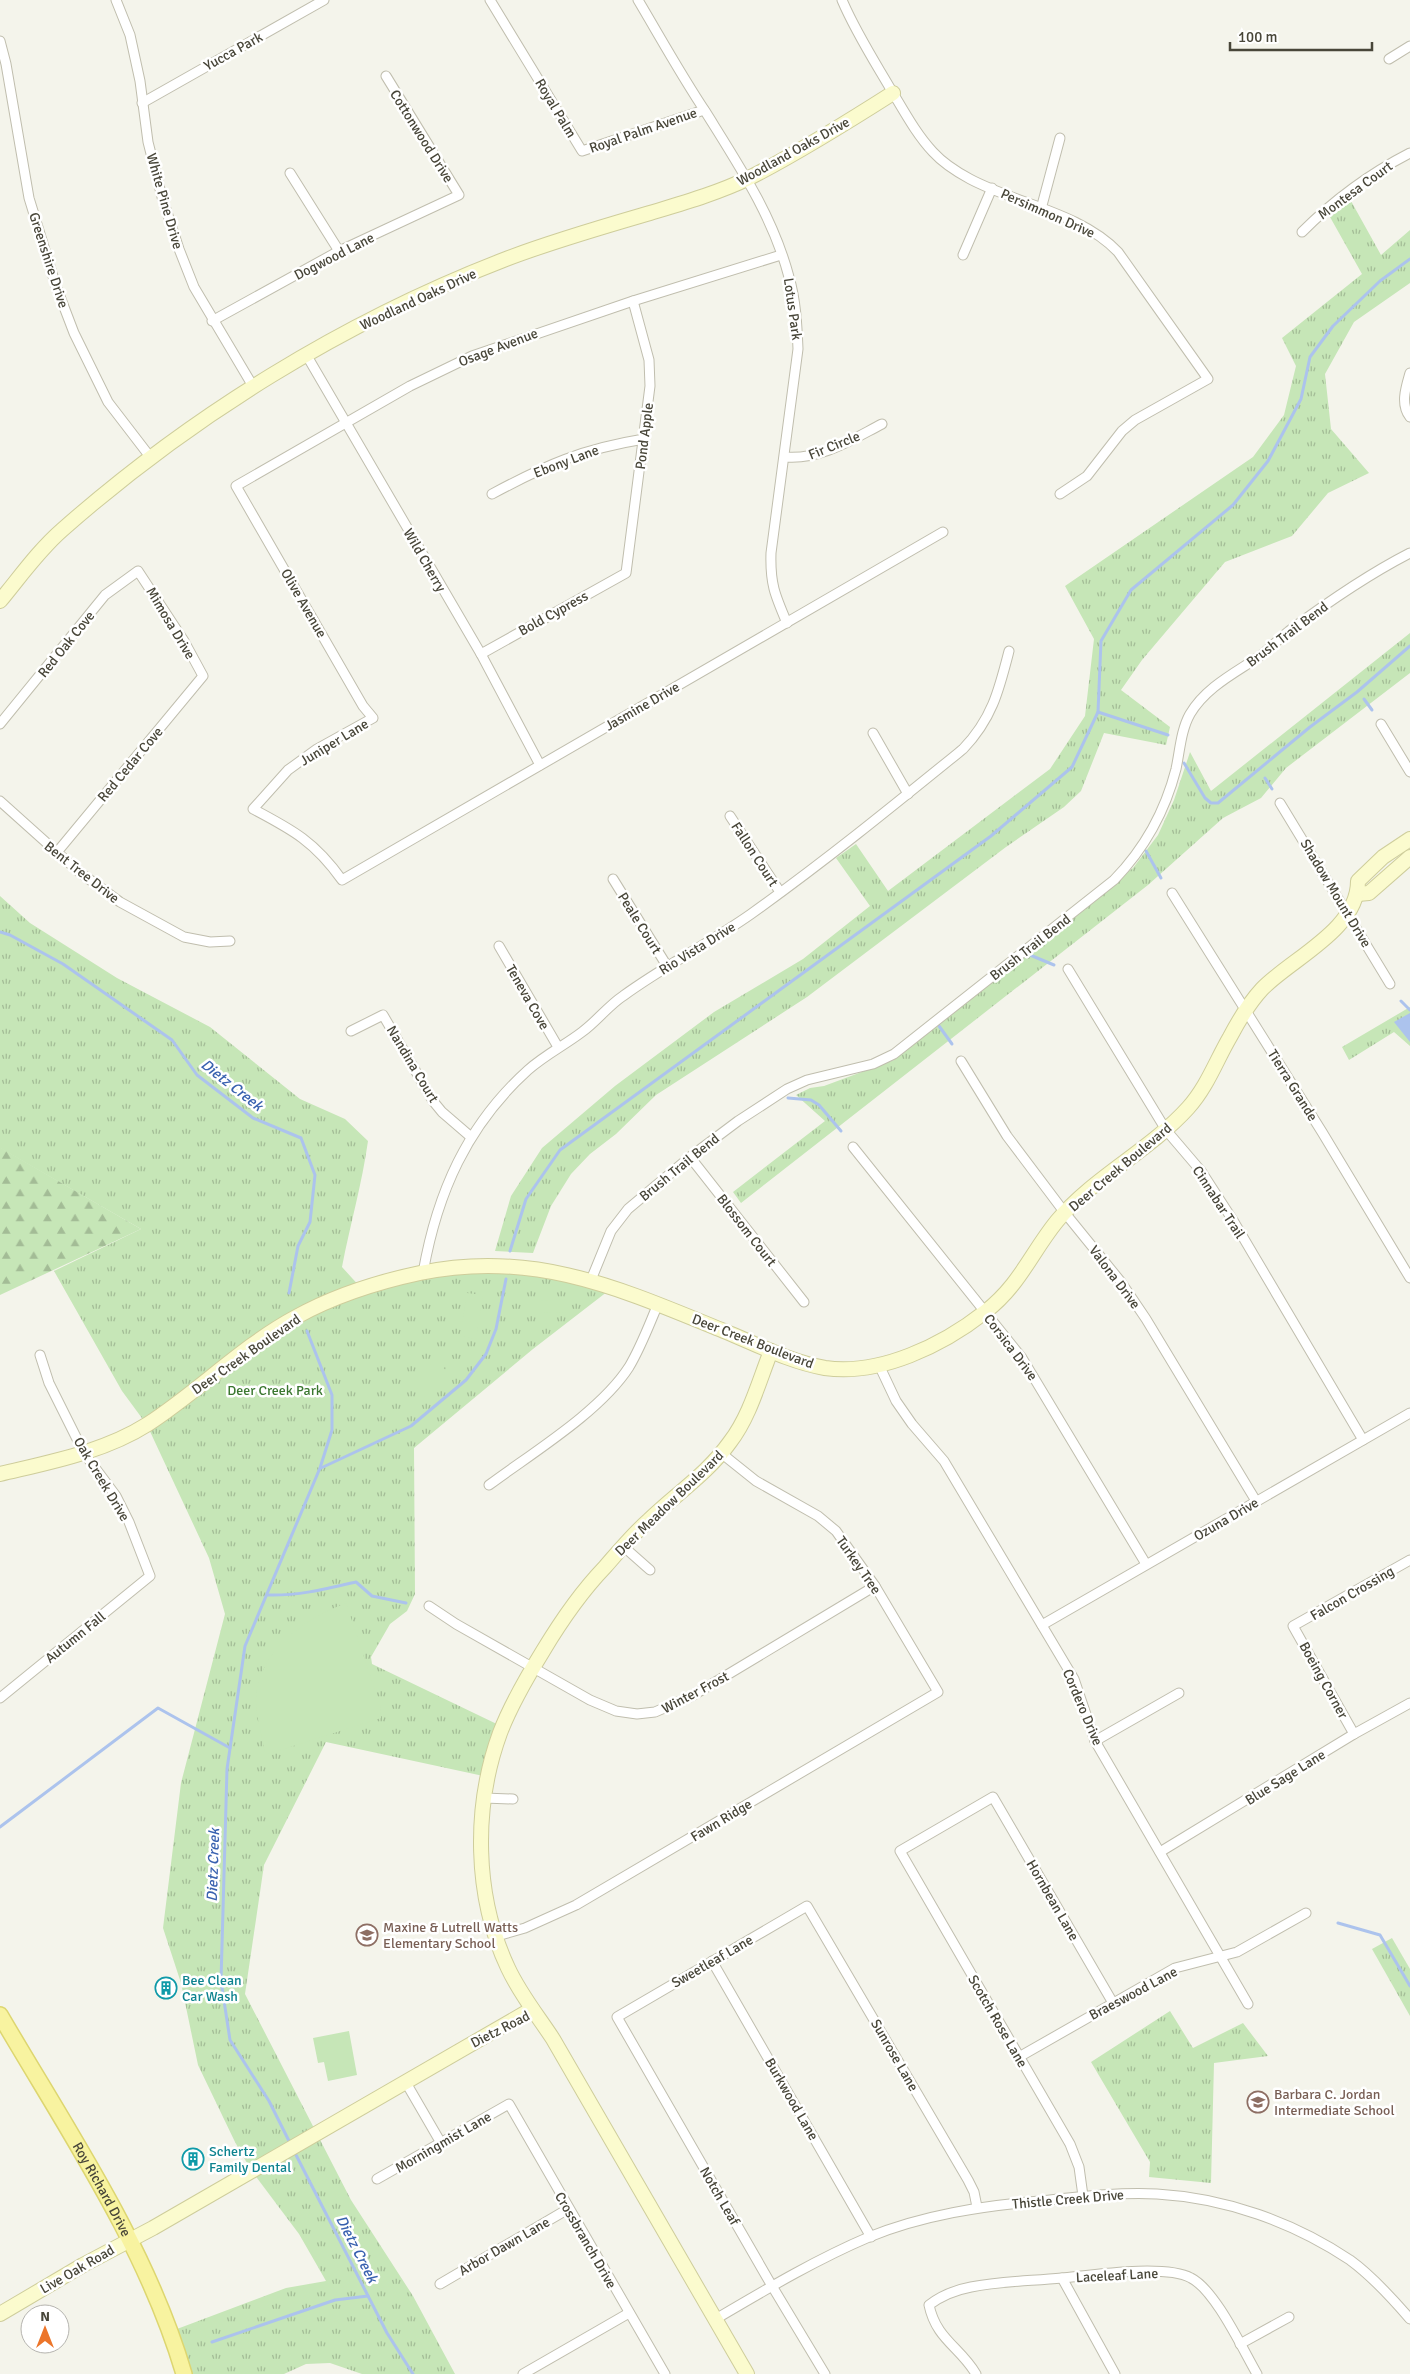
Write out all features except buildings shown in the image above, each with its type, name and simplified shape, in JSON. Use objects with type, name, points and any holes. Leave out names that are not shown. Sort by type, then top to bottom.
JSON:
[{"type":"main road","name":"Roy Richard Drive","points":[[0,2015],[97,2180],[145,2273],[166,2323],[184,2374]]},
{"type":"street","name":"White Pine Drive","points":[[116,0],[130,36],[148,142],[162,198],[194,287],[212,321],[254,388]]},
{"type":"street","name":"Yucca Park","points":[[142,103],[324,0]]},
{"type":"street","name":"Royal Palm","points":[[490,0],[582,151]]},
{"type":"street","name":"Lotus Park","points":[[638,0],[704,110],[748,178],[790,277],[798,349],[771,553],[770,577],[775,596],[787,623]]},
{"type":"street","name":"Persimmon Drive","points":[[842,0],[855,30],[912,125],[932,151],[959,173],[1092,231],[1109,242],[1208,380],[1135,420],[1122,431],[1087,476],[1060,494]]},
{"type":"street","name":"Greenshire Drive","points":[[0,41],[29,198],[56,286],[74,333],[108,402],[151,458]]},
{"type":"street","points":[[1389,59],[1410,46]]},
{"type":"street","name":"Cottonwood Drive","points":[[386,76],[459,195]]},
{"type":"street","name":"Woodland Oaks Drive","points":[[0,601],[62,530],[151,458],[254,388],[307,356],[406,302],[466,275],[570,238],[698,198],[748,178],[893,93]]},
{"type":"street","name":"Royal Palm Avenue","points":[[582,151],[704,110]]},
{"type":"street","points":[[1041,209],[1060,138]]},
{"type":"street","name":"Montesa Court","points":[[1302,232],[1320,215],[1374,174],[1410,153]]},
{"type":"street","points":[[290,173],[339,251]]},
{"type":"street","points":[[963,255],[992,188]]},
{"type":"street","name":"Dogwood Lane","points":[[212,321],[339,251],[459,195]]},
{"type":"street","name":"Osage Avenue","points":[[236,486],[439,371],[472,356],[633,301],[781,255]]},
{"type":"street","name":"Pond Apple","points":[[626,572],[650,386],[649,360],[633,301]]},
{"type":"street","name":"Wild Cherry","points":[[307,356],[481,654],[540,765]]},
{"type":"street","points":[[1410,373],[1404,393],[1407,413],[1410,417]]},
{"type":"street","name":"Fir Circle","points":[[785,457],[801,458],[825,452],[882,424]]},
{"type":"street","name":"Ebony Lane","points":[[492,494],[566,458],[608,445],[644,439]]},
{"type":"street","name":"Olive Avenue","points":[[236,486],[363,706],[373,718]]},
{"type":"street","name":"Jasmine Drive","points":[[342,880],[943,532]]},
{"type":"street","name":"Brush Trail Bend","points":[[591,1280],[611,1231],[628,1209],[690,1157],[738,1121],[787,1089],[806,1080],[872,1064],[894,1054],[1103,889],[1138,854],[1161,813],[1176,770],[1186,723],[1200,700],[1219,683],[1261,655],[1344,591],[1380,568],[1410,553]]},
{"type":"street","name":"Mimosa Drive","points":[[138,571],[164,608],[203,676]]},
{"type":"street","name":"Red Oak Cove","points":[[0,724],[105,595],[138,571]]},
{"type":"street","name":"Bold Cypress","points":[[481,654],[626,572]]},
{"type":"street","name":"Rio Vista Drive","points":[[423,1273],[429,1239],[439,1202],[452,1172],[471,1137],[492,1108],[513,1085],[558,1047],[589,1027],[621,997],[666,966],[750,914],[963,750],[978,734],[991,711],[1009,652]]},
{"type":"street","name":"Red Cedar Cove","points":[[58,851],[203,676]]},
{"type":"street","name":"Juniper Lane","points":[[342,880],[324,856],[303,837],[253,809],[288,770],[317,749],[373,718]]},
{"type":"street","points":[[1381,724],[1410,772]]},
{"type":"street","points":[[872,733],[908,794]]},
{"type":"street","name":"Bent Tree Drive","points":[[0,801],[43,841],[58,851],[78,871],[120,902],[167,929],[199,941],[230,941]]},
{"type":"street","name":"Shadow Mount Drive","points":[[1280,803],[1348,912],[1390,984]]},
{"type":"street","name":"Fallon Court","points":[[730,816],[780,892]]},
{"type":"street","name":"Deer Creek Boulevard","points":[[0,1474],[84,1453],[112,1442],[147,1424],[236,1358],[297,1316],[350,1293],[423,1273],[494,1266],[537,1268],[591,1280],[658,1304],[771,1351],[823,1368],[879,1365],[915,1352],[947,1337],[985,1312],[1022,1274],[1056,1223],[1065,1213],[1078,1200],[1166,1130],[1190,1106],[1205,1085],[1245,1010],[1281,972],[1324,940],[1348,912],[1358,894],[1358,882],[1383,857],[1410,839]]},
{"type":"street","points":[[1358,894],[1369,893],[1410,857]]},
{"type":"street","name":"Peale Court","points":[[612,879],[666,966]]},
{"type":"street","name":"Tierra Grande","points":[[1172,893],[1410,1278]]},
{"type":"street","name":"Teneva Cove","points":[[499,946],[558,1047]]},
{"type":"street","name":"Cinnabar Trail","points":[[1068,969],[1166,1130],[1201,1171],[1234,1222],[1363,1440]]},
{"type":"street","name":"Nandina Court","points":[[350,1031],[383,1015],[434,1101],[442,1112],[471,1137]]},
{"type":"street","name":"Valona Drive","points":[[961,1061],[1007,1136],[1065,1213],[1121,1282],[1146,1319],[1256,1501]]},
{"type":"street","name":"Corsica Drive","points":[[853,1147],[1022,1358],[1146,1564]]},
{"type":"street","name":"Blossom Court","points":[[690,1157],[804,1302]]},
{"type":"street","points":[[489,1485],[569,1425],[615,1385],[636,1353],[658,1304]]},
{"type":"street","name":"Deer Meadow Boulevard","points":[[532,2009],[508,1968],[488,1904],[484,1876],[481,1843],[484,1798],[501,1730],[533,1667],[580,1595],[648,1521],[707,1469],[721,1453],[742,1423],[771,1351]]},
{"type":"street","name":"Oak Creek Drive","points":[[40,1355],[49,1383],[84,1453],[116,1496],[129,1522],[150,1576]]},
{"type":"street","name":"Cordero Drive","points":[[879,1365],[896,1401],[944,1461],[1074,1679],[1090,1731],[1095,1741],[1248,2004]]},
{"type":"street","name":"Ozuna Drive","points":[[1042,1625],[1410,1413]]},
{"type":"street","name":"Turkey Tree","points":[[721,1453],[756,1481],[818,1516],[846,1543],[875,1586],[938,1692]]},
{"type":"street","points":[[624,1547],[650,1570]]},
{"type":"street","name":"Falcon Crossing","points":[[1293,1626],[1410,1560]]},
{"type":"street","name":"Autumn Fall","points":[[0,1698],[150,1576]]},
{"type":"street","name":"Winter Frost","points":[[429,1606],[456,1624],[604,1706],[626,1713],[655,1712],[692,1696],[875,1586]]},
{"type":"street","name":"Boeing Corner","points":[[1293,1626],[1354,1734]]},
{"type":"street","name":"Fawn Ridge","points":[[497,1936],[549,1918],[576,1905],[938,1692]]},
{"type":"street","points":[[1095,1741],[1179,1694]]},
{"type":"street","name":"Blue Sage Lane","points":[[1160,1852],[1410,1702]]},
{"type":"street","points":[[484,1798],[513,1799]]},
{"type":"street","name":"Scotch Rose Lane","points":[[993,1798],[900,1851],[1070,2144],[1079,2167],[1083,2196]]},
{"type":"street","name":"Hornbean Lane","points":[[993,1798],[1113,2003]]},
{"type":"street","name":"Sweetleaf Lane","points":[[618,2017],[807,1906]]},
{"type":"street","name":"Sunrose Lane","points":[[807,1906],[968,2180],[974,2192],[977,2207]]},
{"type":"street","name":"Braeswood Lane","points":[[1019,2057],[1176,1968],[1221,1957],[1250,1946],[1306,1913]]},
{"type":"street","name":"Burkwood Lane","points":[[712,1961],[871,2237]]},
{"type":"street","name":"Dietz Road","points":[[128,2240],[153,2228],[532,2009],[553,2039],[746,2374]]},
{"type":"street","name":"Notch Leaf","points":[[618,2017],[772,2286],[825,2374]]},
{"type":"street","points":[[405,2081],[441,2143]]},
{"type":"street","name":"Morningmist Lane","points":[[377,2179],[509,2104]]},
{"type":"street","name":"Crossbranch Drive","points":[[509,2104],[665,2374]]},
{"type":"street","name":"Thistle Creek Drive","points":[[714,2320],[815,2262],[871,2237],[977,2207],[1083,2196],[1130,2194],[1177,2196],[1230,2205],[1256,2213],[1308,2237],[1349,2260],[1410,2318]]},
{"type":"street","name":"Arbor Dawn Lane","points":[[440,2284],[568,2209]]},
{"type":"street","name":"Live Oak Road","points":[[0,2314],[128,2240]]},
{"type":"street","name":"Laceleaf Lane","points":[[976,2374],[937,2328],[930,2305],[941,2296],[970,2287],[1106,2274],[1154,2272],[1183,2274],[1206,2287],[1257,2374]]},
{"type":"street","points":[[1062,2278],[1115,2374]]},
{"type":"street","points":[[523,2374],[629,2313]]},
{"type":"street","points":[[1240,2344],[1289,2317]]},
{"type":"green space","points":[[1351,201],[1381,255],[1410,230],[1410,283],[1354,322],[1325,374],[1331,429],[1369,473],[1328,493],[1292,536],[1225,562],[1142,660],[1121,690],[1170,727],[1166,745],[1104,733],[1081,791],[1064,807],[1006,847],[807,997],[656,1095],[616,1134],[590,1154],[571,1174],[551,1206],[533,1253],[495,1251],[511,1196],[542,1148],[615,1086],[714,1012],[803,959],[870,906],[836,858],[856,844],[888,891],[1050,769],[1085,716],[1094,639],[1065,586],[1253,457],[1284,415],[1296,366],[1282,338],[1362,274],[1330,217]]},
{"type":"green space","points":[[1410,633],[1410,673],[1286,768],[1261,798],[1223,818],[1148,885],[741,1203],[733,1192],[825,1121],[796,1095],[810,1088],[824,1086],[894,1060],[1133,868],[1158,835],[1174,800],[1190,752],[1211,791]]},
{"type":"green space","name":"Deer Creek Park","points":[[0,896],[30,923],[117,978],[210,1027],[300,1099],[345,1119],[368,1141],[363,1173],[342,1267],[362,1289],[476,1266],[612,1288],[533,1349],[414,1448],[415,1594],[407,1611],[390,1624],[371,1657],[372,1664],[503,1727],[488,1777],[326,1742],[264,1865],[245,1994],[351,2200],[413,2296],[455,2374],[362,2374],[330,2363],[306,2364],[284,2374],[184,2374],[169,2332],[286,2288],[326,2281],[299,2234],[251,2170],[235,2142],[198,2065],[181,1983],[163,1928],[181,1783],[225,1614],[209,1558],[147,1425],[122,1391],[54,1271],[141,1229],[0,1148]]},
{"type":"green space","points":[[1410,1007],[1410,1046],[1394,1032],[1349,1060],[1342,1047]]},
{"type":"green space","points":[[1,1148],[141,1229],[0,1295]]},
{"type":"green space","points":[[467,1293],[483,1295],[476,1339],[460,1336]]},
{"type":"green space","points":[[566,1299],[566,1312],[541,1313],[541,1301]]},
{"type":"green space","points":[[437,1360],[449,1374],[425,1397],[411,1381]]},
{"type":"green space","points":[[346,1603],[380,1705],[381,1718],[265,1755],[256,1702],[258,1684],[265,1667],[274,1652],[299,1628],[314,1618]]},
{"type":"green space","points":[[1392,1938],[1410,1969],[1410,2016],[1372,1949]]},
{"type":"green space","points":[[1170,2011],[1193,2048],[1243,2023],[1268,2056],[1214,2063],[1211,2183],[1149,2177],[1150,2162],[1091,2062]]},
{"type":"green space","points":[[349,2031],[357,2075],[328,2081],[324,2062],[318,2063],[313,2038]]},
{"type":"water","points":[[1410,1013],[1410,1042],[1394,1022]]},
{"type":"waterway","points":[[510,1251],[526,1199],[560,1150],[991,836],[1072,767],[1098,712],[1101,641],[1131,590],[1233,505],[1268,461],[1301,399],[1310,357],[1333,326],[1380,281],[1410,259]]},
{"type":"waterway","points":[[1184,763],[1205,798],[1211,803],[1218,803],[1310,727],[1357,692],[1410,646]]},
{"type":"waterway","points":[[1364,699],[1372,710]]},
{"type":"waterway","points":[[1098,712],[1168,735]]},
{"type":"waterway","points":[[1265,778],[1272,789]]},
{"type":"waterway","points":[[1146,851],[1161,878]]},
{"type":"waterway","name":"Dietz Creek","points":[[0,932],[10,935],[63,964],[172,1040],[197,1075],[253,1118],[301,1138],[315,1175],[310,1222],[298,1246],[289,1293]]},
{"type":"waterway","points":[[1030,955],[1054,965]]},
{"type":"waterway","points":[[1401,1001],[1410,1010]]},
{"type":"waterway","points":[[939,1026],[952,1044]]},
{"type":"waterway","points":[[788,1098],[811,1100],[819,1105],[841,1131]]},
{"type":"waterway","points":[[321,1468],[411,1426],[466,1380],[486,1354],[496,1329],[506,1279]]},
{"type":"waterway","name":"Dietz Creek","points":[[291,2145],[269,2101],[230,2040],[221,1981],[227,1769],[245,1646],[320,1468],[332,1430],[332,1395],[307,1331]]},
{"type":"waterway","points":[[267,1595],[301,1593],[356,1582],[372,1596],[406,1603]]},
{"type":"waterway","points":[[0,1827],[158,1708],[230,1748]]},
{"type":"waterway","points":[[1338,1923],[1380,1935],[1410,1986]]},
{"type":"waterway","name":"Dietz Creek","points":[[294,2151],[387,2333],[413,2374]]},
{"type":"waterway","points":[[212,2342],[335,2300],[368,2296]]},
{"type":"place","name":"Maxine & Lutrell Watts Elementary School","points":[[367,1935]]},
{"type":"place","name":"Bee Clean Car Wash","points":[[166,1988]]},
{"type":"place","name":"Barbara C. Jordan Intermediate School","points":[[1258,2102]]},
{"type":"place","name":"Schertz Family Dental","points":[[193,2159]]}]
